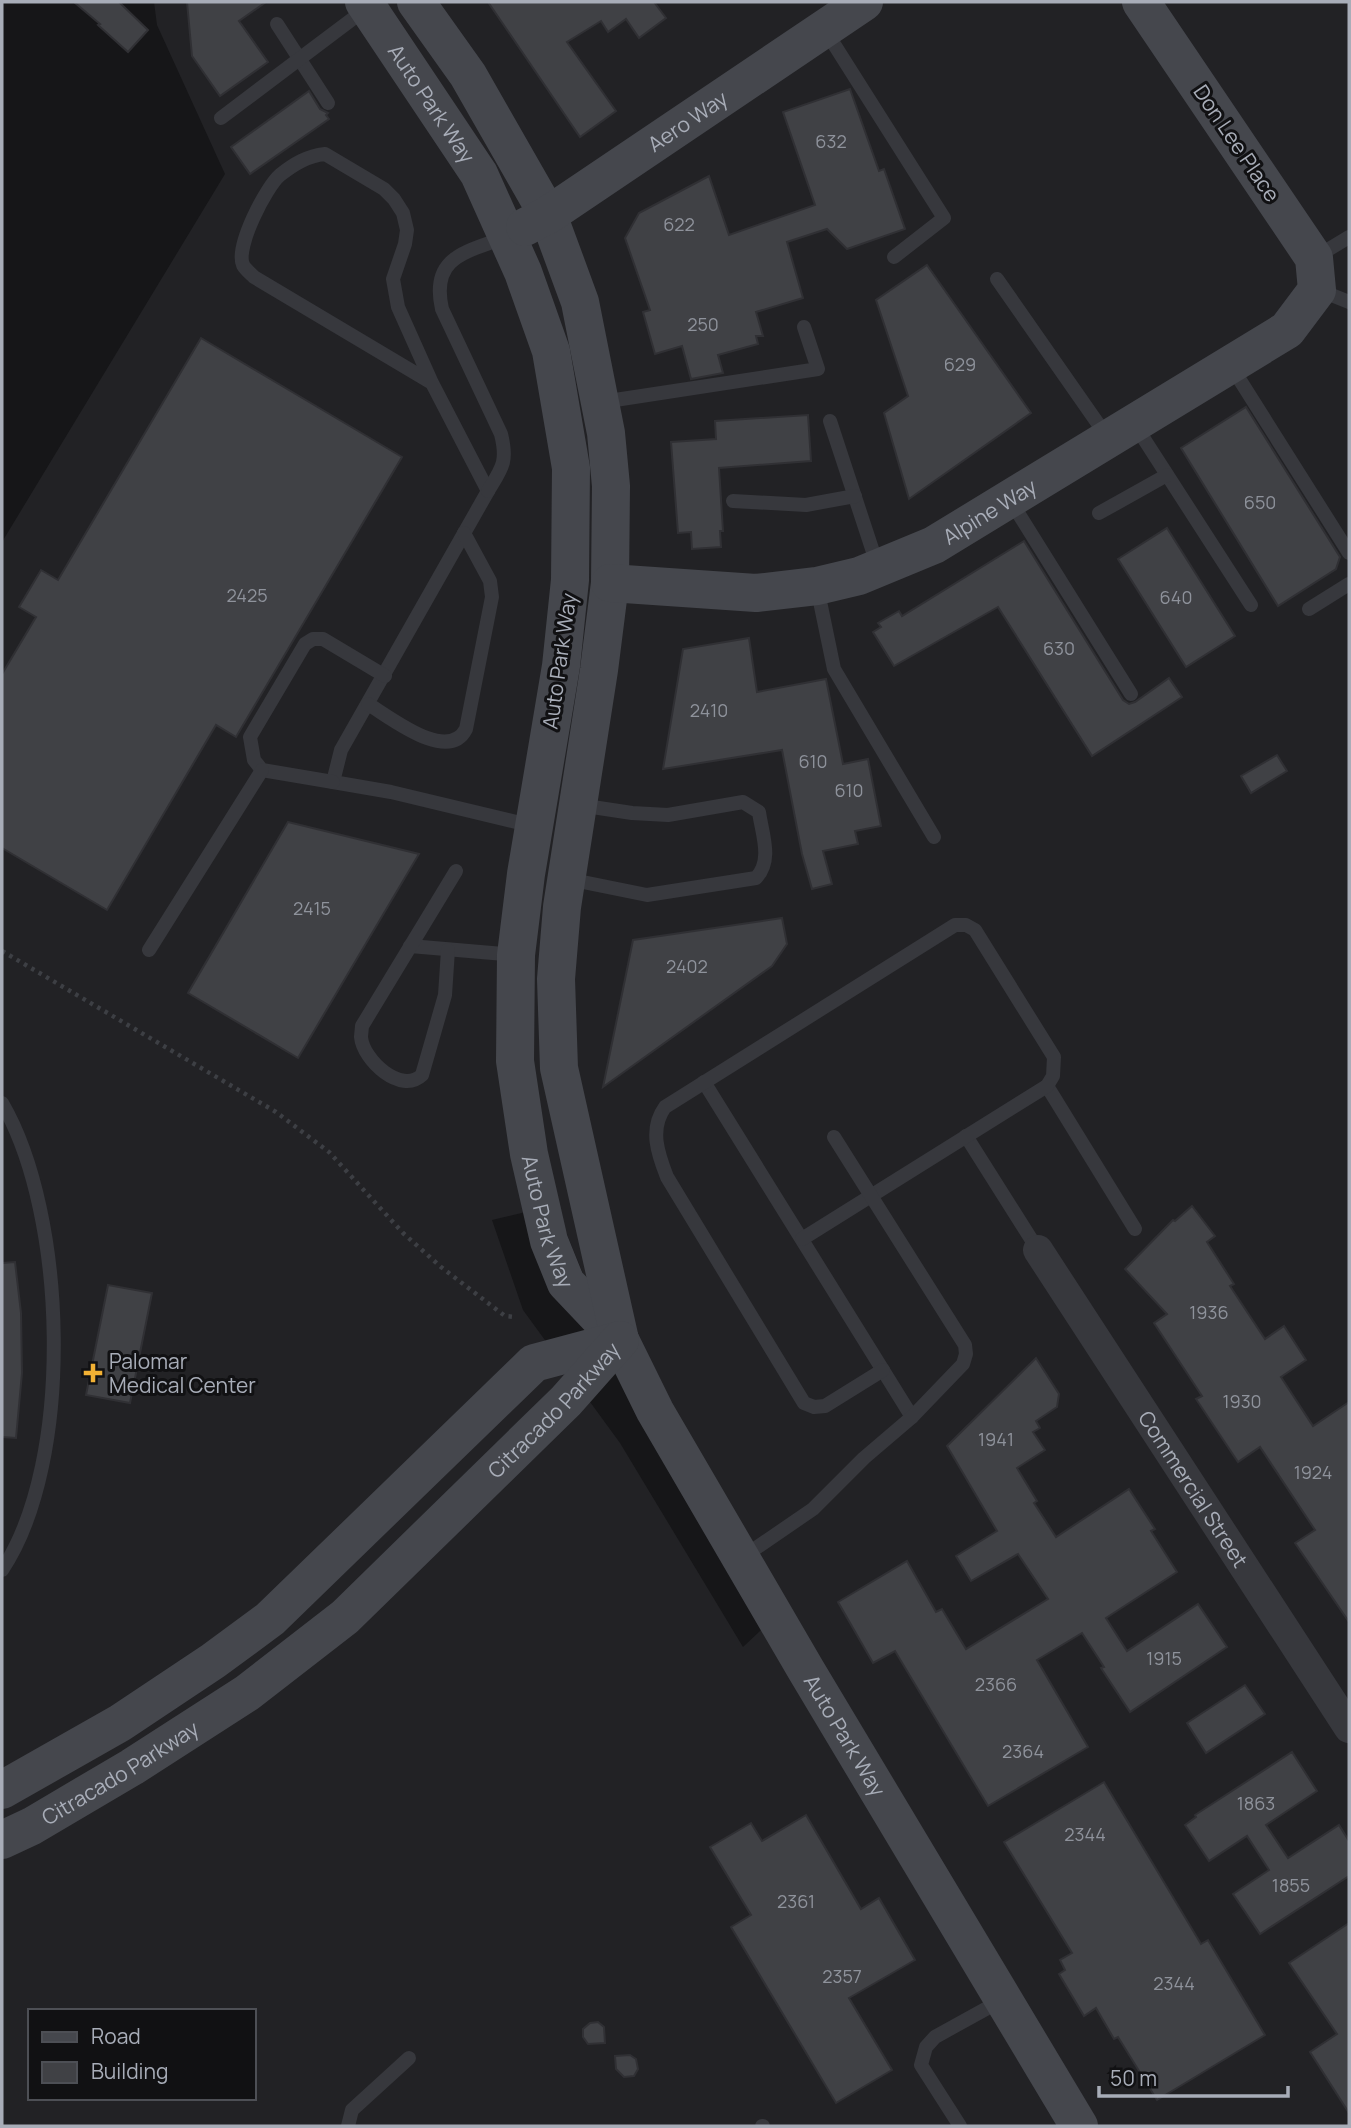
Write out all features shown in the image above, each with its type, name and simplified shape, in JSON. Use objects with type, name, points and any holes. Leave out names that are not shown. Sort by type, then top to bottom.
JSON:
[{"type":"main road","name":"Auto Park Way","points":[[416,2],[468,75],[548,215],[580,302],[600,402],[611,486],[610,583],[600,670],[562,906],[556,979],[559,1068],[620,1340],[655,1411],[1079,2126]]},
{"type":"main road","name":"Aero Way","points":[[508,236],[548,215],[864,2]]},
{"type":"main road","name":"Don Lee Place","points":[[1141,2],[1327,283]]},
{"type":"main road","name":"Auto Park Way","points":[[366,4],[479,174],[523,272],[551,351],[571,468],[570,580],[561,666],[516,955],[516,1060],[529,1154],[549,1241],[566,1283],[620,1340]]},
{"type":"main road","name":"Alpine Way","points":[[610,583],[746,593],[786,591],[839,582],[934,545],[1287,330],[1327,283]]},
{"type":"main road","name":"Citracado Parkway","points":[[2,1790],[120,1723],[270,1619],[534,1363],[620,1340]]},
{"type":"main road","name":"Citracado Parkway","points":[[2,1840],[32,1826],[132,1767],[236,1701],[345,1618],[566,1401],[620,1340]]},
{"type":"street","name":"Commercial Street","points":[[1038,1250],[1349,1728]]},
{"type":"lane","points":[[221,118],[366,4]]},
{"type":"lane","points":[[277,24],[328,103]]},
{"type":"lane","points":[[824,29],[944,218],[894,257]]},
{"type":"lane","points":[[432,383],[254,277],[243,266],[241,251],[245,235],[263,201],[277,177],[302,160],[325,154],[384,189],[403,214],[407,230],[405,244],[393,279],[398,307],[432,383],[488,491]]},
{"type":"lane","points":[[333,782],[341,750],[504,464],[506,451],[501,434],[442,309],[438,290],[449,262],[459,255],[508,236]]},
{"type":"lane","points":[[1327,283],[1349,237]]},
{"type":"lane","points":[[997,279],[1121,431],[1167,475],[1251,605]]},
{"type":"lane","points":[[600,402],[818,369],[803,327]]},
{"type":"lane","points":[[1230,365],[1349,553]]},
{"type":"lane","points":[[830,421],[878,568]]},
{"type":"lane","points":[[1099,513],[1167,475]]},
{"type":"lane","points":[[733,500],[806,505],[855,496]]},
{"type":"lane","points":[[1010,499],[1131,694]]},
{"type":"lane","points":[[368,704],[425,739],[454,742],[462,737],[466,729],[492,597],[490,581],[464,533]]},
{"type":"lane","points":[[1309,609],[1349,584]]},
{"type":"lane","points":[[817,586],[834,669],[934,837]]},
{"type":"lane","points":[[384,676],[323,639],[313,639],[305,644],[250,737],[254,760],[262,770],[391,792],[534,826]]},
{"type":"lane","points":[[149,950],[262,770]]},
{"type":"lane","points":[[566,878],[647,895],[756,878],[763,870],[766,860],[759,812],[743,802],[668,815],[578,805]]},
{"type":"lane","points":[[448,950],[446,995],[422,1075],[416,1081],[407,1082],[384,1074],[364,1047],[362,1026],[456,872]]},
{"type":"lane","points":[[802,1239],[1047,1086],[1053,1076],[1054,1057],[975,930],[966,925],[956,925],[704,1082],[665,1107],[657,1118],[655,1129],[659,1157],[667,1177],[804,1403],[814,1407],[825,1406],[883,1370]]},
{"type":"lane","points":[[410,946],[516,955]]},
{"type":"lane","points":[[704,1082],[912,1417]]},
{"type":"lane","points":[[1047,1086],[1135,1229]]},
{"type":"lane","points":[[2,1103],[22,1145],[38,1203],[52,1308],[52,1353],[48,1440],[39,1481],[26,1522],[2,1570]]},
{"type":"lane","points":[[966,1136],[1038,1250]]},
{"type":"lane","points":[[741,1558],[813,1509],[863,1458],[912,1417],[963,1364],[966,1354],[965,1345],[834,1137]]},
{"type":"lane","points":[[961,2126],[921,2064],[926,2047],[935,2038],[1003,1999]]},
{"type":"lane","points":[[348,2126],[352,2110],[409,2057]]},
{"type":"path","points":[[2,951],[276,1112],[329,1152],[403,1233],[441,1266],[505,1315],[515,1317]]},
{"type":"shaded area","points":[[154,2],[1349,2],[1349,2126],[2,2126],[2,542],[225,174],[157,25]],"holes":[[[555,1205],[590,1291],[775,1617],[743,1647],[620,1443],[523,1310],[492,1220]]]},
{"type":"building","points":[[74,2],[119,2],[148,30],[128,52]]},
{"type":"building","points":[[187,2],[266,2],[239,21],[268,62],[220,96],[192,56]]},
{"type":"building","points":[[488,2],[654,2],[666,18],[639,38],[626,19],[608,32],[601,21],[567,42],[616,111],[580,137]]},
{"type":"building","points":[[850,89],[879,171],[884,169],[905,229],[847,249],[827,229],[787,242],[803,298],[756,312],[763,336],[756,336],[758,344],[718,355],[723,373],[691,379],[682,346],[655,354],[643,312],[650,310],[625,238],[639,213],[709,176],[729,235],[815,205],[783,112]]},
{"type":"building","points":[[309,91],[320,109],[328,113],[326,115],[329,119],[250,174],[231,147]]},
{"type":"building","points":[[927,265],[1031,413],[909,499],[884,413],[908,396],[876,300]]},
{"type":"building","points":[[201,338],[402,457],[236,737],[216,725],[107,910],[2,848],[2,674],[36,617],[19,607],[41,570],[58,580]]},
{"type":"building","points":[[1246,407],[1340,557],[1336,569],[1278,606],[1181,448]]},
{"type":"building","points":[[808,415],[811,461],[719,468],[723,531],[720,531],[721,547],[692,549],[691,532],[678,533],[671,442],[716,439],[715,421]]},
{"type":"building","points":[[1167,528],[1235,636],[1186,667],[1118,559]]},
{"type":"building","points":[[1024,541],[1123,700],[1129,704],[1135,702],[1169,678],[1182,697],[1092,756],[998,607],[894,666],[873,632],[881,627],[878,623],[899,611],[902,616]]},
{"type":"building","points":[[749,638],[757,692],[826,679],[843,764],[868,759],[881,826],[855,831],[858,844],[823,851],[832,884],[812,889],[802,854],[782,750],[663,769],[683,649]]},
{"type":"building","points":[[1277,755],[1287,771],[1251,793],[1241,776]]},
{"type":"building","points":[[288,822],[419,854],[298,1058],[188,993]]},
{"type":"building","points":[[782,918],[787,944],[772,966],[603,1087],[633,940]]},
{"type":"building","points":[[1192,1206],[1215,1236],[1207,1242],[1234,1284],[1230,1286],[1265,1339],[1284,1326],[1306,1360],[1281,1377],[1313,1426],[1349,1402],[1349,1622],[1295,1543],[1315,1530],[1260,1447],[1238,1462],[1196,1399],[1202,1396],[1154,1323],[1167,1314],[1125,1269],[1173,1220]]},
{"type":"building","points":[[15,1262],[21,1313],[22,1373],[16,1438],[2,1437],[2,1263]]},
{"type":"building","points":[[108,1285],[152,1293],[130,1403],[86,1395]]},
{"type":"building","points":[[1036,1358],[1059,1394],[1057,1407],[1036,1421],[1040,1428],[1033,1432],[1045,1450],[1017,1468],[1037,1501],[1034,1503],[1056,1537],[1129,1489],[1155,1529],[1151,1531],[1177,1572],[1106,1618],[1127,1651],[1198,1604],[1227,1647],[1130,1712],[1082,1633],[1037,1660],[1088,1747],[988,1806],[895,1651],[873,1663],[838,1602],[907,1561],[936,1612],[942,1609],[966,1649],[1048,1599],[1018,1554],[971,1581],[956,1556],[997,1531],[947,1446]]},
{"type":"building","points":[[1245,1685],[1265,1714],[1206,1753],[1187,1723]]},
{"type":"building","points":[[1292,1752],[1317,1791],[1266,1825],[1288,1858],[1339,1825],[1349,1841],[1349,1876],[1260,1934],[1233,1894],[1269,1870],[1247,1836],[1209,1861],[1185,1825],[1196,1817],[1195,1815]]},
{"type":"building","points":[[1104,1782],[1201,1944],[1208,1940],[1265,2035],[1157,2100],[1118,2037],[1114,2039],[1096,2008],[1084,2016],[1059,1974],[1065,1970],[1060,1960],[1072,1953],[1004,1842]]},
{"type":"building","points":[[806,1815],[861,1909],[879,1898],[915,1960],[849,1998],[892,2070],[836,2103],[731,1927],[751,1915],[710,1847],[751,1823],[762,1841]]},
{"type":"building","points":[[1349,1923],[1349,2113],[1310,2052],[1337,2034],[1289,1963]]},
{"type":"building","points":[[598,2022],[604,2027],[605,2043],[588,2044],[583,2037],[583,2029],[590,2023]]},
{"type":"building","points":[[630,2055],[636,2059],[638,2069],[634,2076],[624,2077],[616,2069],[615,2056]]},
{"type":"place","name":"Palomar Medical Center","points":[[93,1373]]}]
